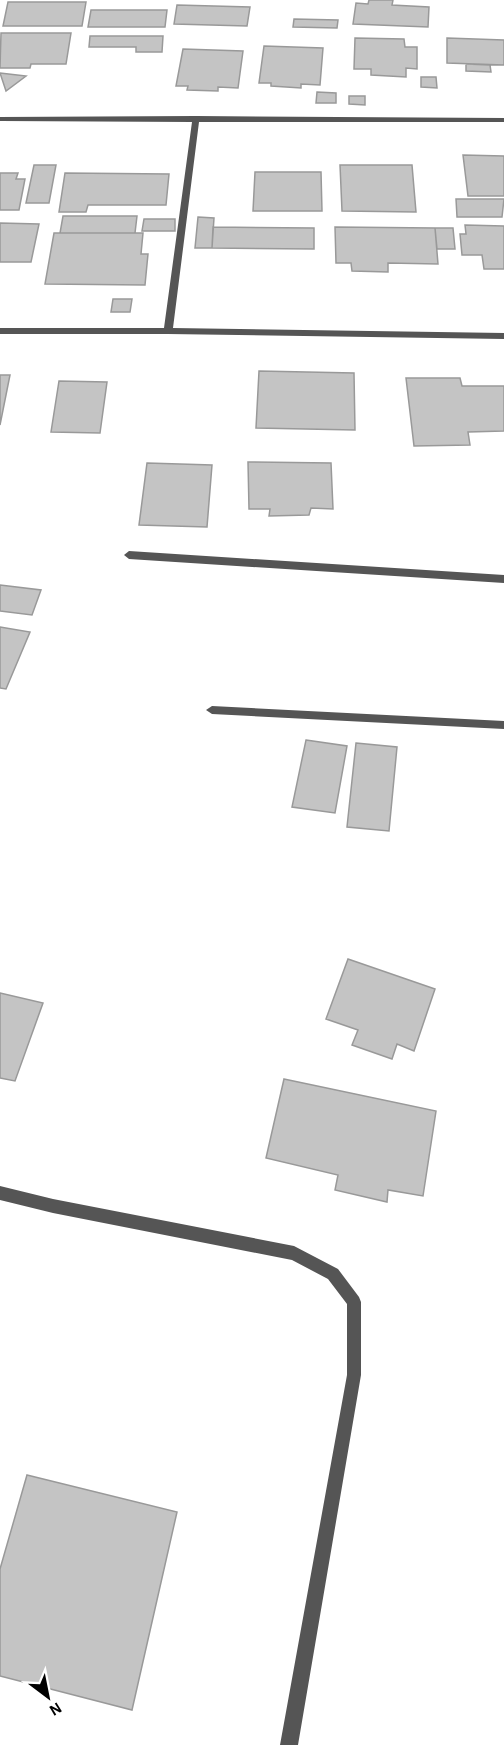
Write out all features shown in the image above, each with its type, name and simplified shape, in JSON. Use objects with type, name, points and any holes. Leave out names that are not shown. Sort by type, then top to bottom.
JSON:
[{"type":"street","points":[[168,331],[196,118]]},
{"type":"street","points":[[0,120],[196,118],[349,121],[504,120]]},
{"type":"street","points":[[0,331],[504,336]]},
{"type":"street","points":[[129,555],[504,579]]},
{"type":"street","points":[[212,710],[504,725]]},
{"type":"street","points":[[0,1193],[53,1206],[294,1253],[333,1274],[354,1302],[354,1375],[289,1745]]},
{"type":"building","points":[[369,0],[393,0],[392,5],[429,7],[428,27],[353,24],[356,3],[368,4]]},
{"type":"building","points":[[8,2],[86,2],[82,26],[3,26]]},
{"type":"building","points":[[177,5],[250,7],[247,26],[174,24]]},
{"type":"building","points":[[91,10],[167,10],[165,27],[88,27]]},
{"type":"building","points":[[294,19],[338,20],[337,28],[293,27]]},
{"type":"building","points":[[1,33],[71,33],[66,64],[31,64],[30,68],[0,68]]},
{"type":"building","points":[[90,36],[163,36],[162,52],[136,52],[136,47],[89,47]]},
{"type":"building","points":[[355,38],[404,39],[405,47],[417,47],[417,69],[406,68],[406,77],[371,75],[371,69],[354,69]]},
{"type":"building","points":[[447,38],[504,40],[504,65],[447,63]]},
{"type":"building","points":[[264,46],[323,48],[320,85],[301,84],[301,88],[259,83]]},
{"type":"building","points":[[183,49],[243,51],[238,88],[218,87],[218,91],[187,90],[188,86],[176,86]]},
{"type":"building","points":[[466,64],[490,65],[491,72],[466,71]]},
{"type":"building","points":[[0,73],[26,76],[6,91]]},
{"type":"building","points":[[421,77],[436,77],[437,88],[421,87]]},
{"type":"building","points":[[317,92],[336,93],[336,103],[316,103]]},
{"type":"building","points":[[349,96],[365,96],[365,105],[349,104]]},
{"type":"building","points":[[463,155],[504,156],[504,196],[468,196]]},
{"type":"building","points":[[34,165],[56,165],[49,203],[26,203]]},
{"type":"building","points":[[340,165],[412,165],[416,212],[342,211]]},
{"type":"building","points":[[255,172],[321,172],[322,211],[253,211]]},
{"type":"building","points":[[0,173],[18,173],[16,179],[25,179],[19,210],[0,210]]},
{"type":"building","points":[[65,173],[169,174],[166,205],[88,205],[86,212],[59,212]]},
{"type":"building","points":[[456,199],[504,199],[502,217],[457,217]]},
{"type":"building","points":[[63,216],[137,216],[135,233],[60,233]]},
{"type":"building","points":[[198,217],[214,218],[212,248],[195,248]]},
{"type":"building","points":[[144,219],[175,219],[175,231],[142,231]]},
{"type":"building","points":[[0,223],[39,224],[31,262],[0,262]]},
{"type":"building","points":[[465,225],[504,226],[504,269],[484,269],[482,255],[462,255],[460,234],[466,234]]},
{"type":"building","points":[[213,227],[314,228],[314,249],[212,248]]},
{"type":"building","points":[[335,227],[435,228],[438,264],[388,263],[388,272],[352,271],[351,263],[336,263]]},
{"type":"building","points":[[435,228],[453,228],[455,249],[437,249]]},
{"type":"building","points":[[54,233],[143,233],[141,254],[148,254],[145,285],[45,284]]},
{"type":"building","points":[[113,299],[132,299],[130,312],[111,312]]},
{"type":"building","points":[[259,371],[354,373],[355,430],[256,428]]},
{"type":"building","points":[[0,375],[10,375],[0,425]]},
{"type":"building","points":[[406,378],[460,378],[462,386],[504,386],[504,431],[468,432],[470,445],[414,446]]},
{"type":"building","points":[[59,381],[107,382],[100,433],[51,432]]},
{"type":"building","points":[[248,462],[331,463],[333,509],[311,508],[309,515],[269,516],[270,509],[249,509]]},
{"type":"building","points":[[147,463],[212,465],[207,527],[139,525]]},
{"type":"building","points":[[0,585],[41,590],[32,615],[0,611]]},
{"type":"building","points":[[0,627],[30,632],[6,689],[0,688]]},
{"type":"building","points":[[306,740],[347,746],[335,813],[292,807]]},
{"type":"building","points":[[356,743],[397,747],[389,831],[347,827]]},
{"type":"building","points":[[348,959],[435,989],[414,1051],[397,1044],[392,1059],[352,1045],[358,1030],[326,1019]]},
{"type":"building","points":[[0,993],[43,1003],[15,1081],[0,1078]]},
{"type":"building","points":[[284,1079],[436,1111],[423,1196],[388,1190],[387,1202],[335,1190],[338,1175],[266,1158]]},
{"type":"building","points":[[27,1475],[177,1512],[132,1710],[0,1676],[0,1569]]}]
